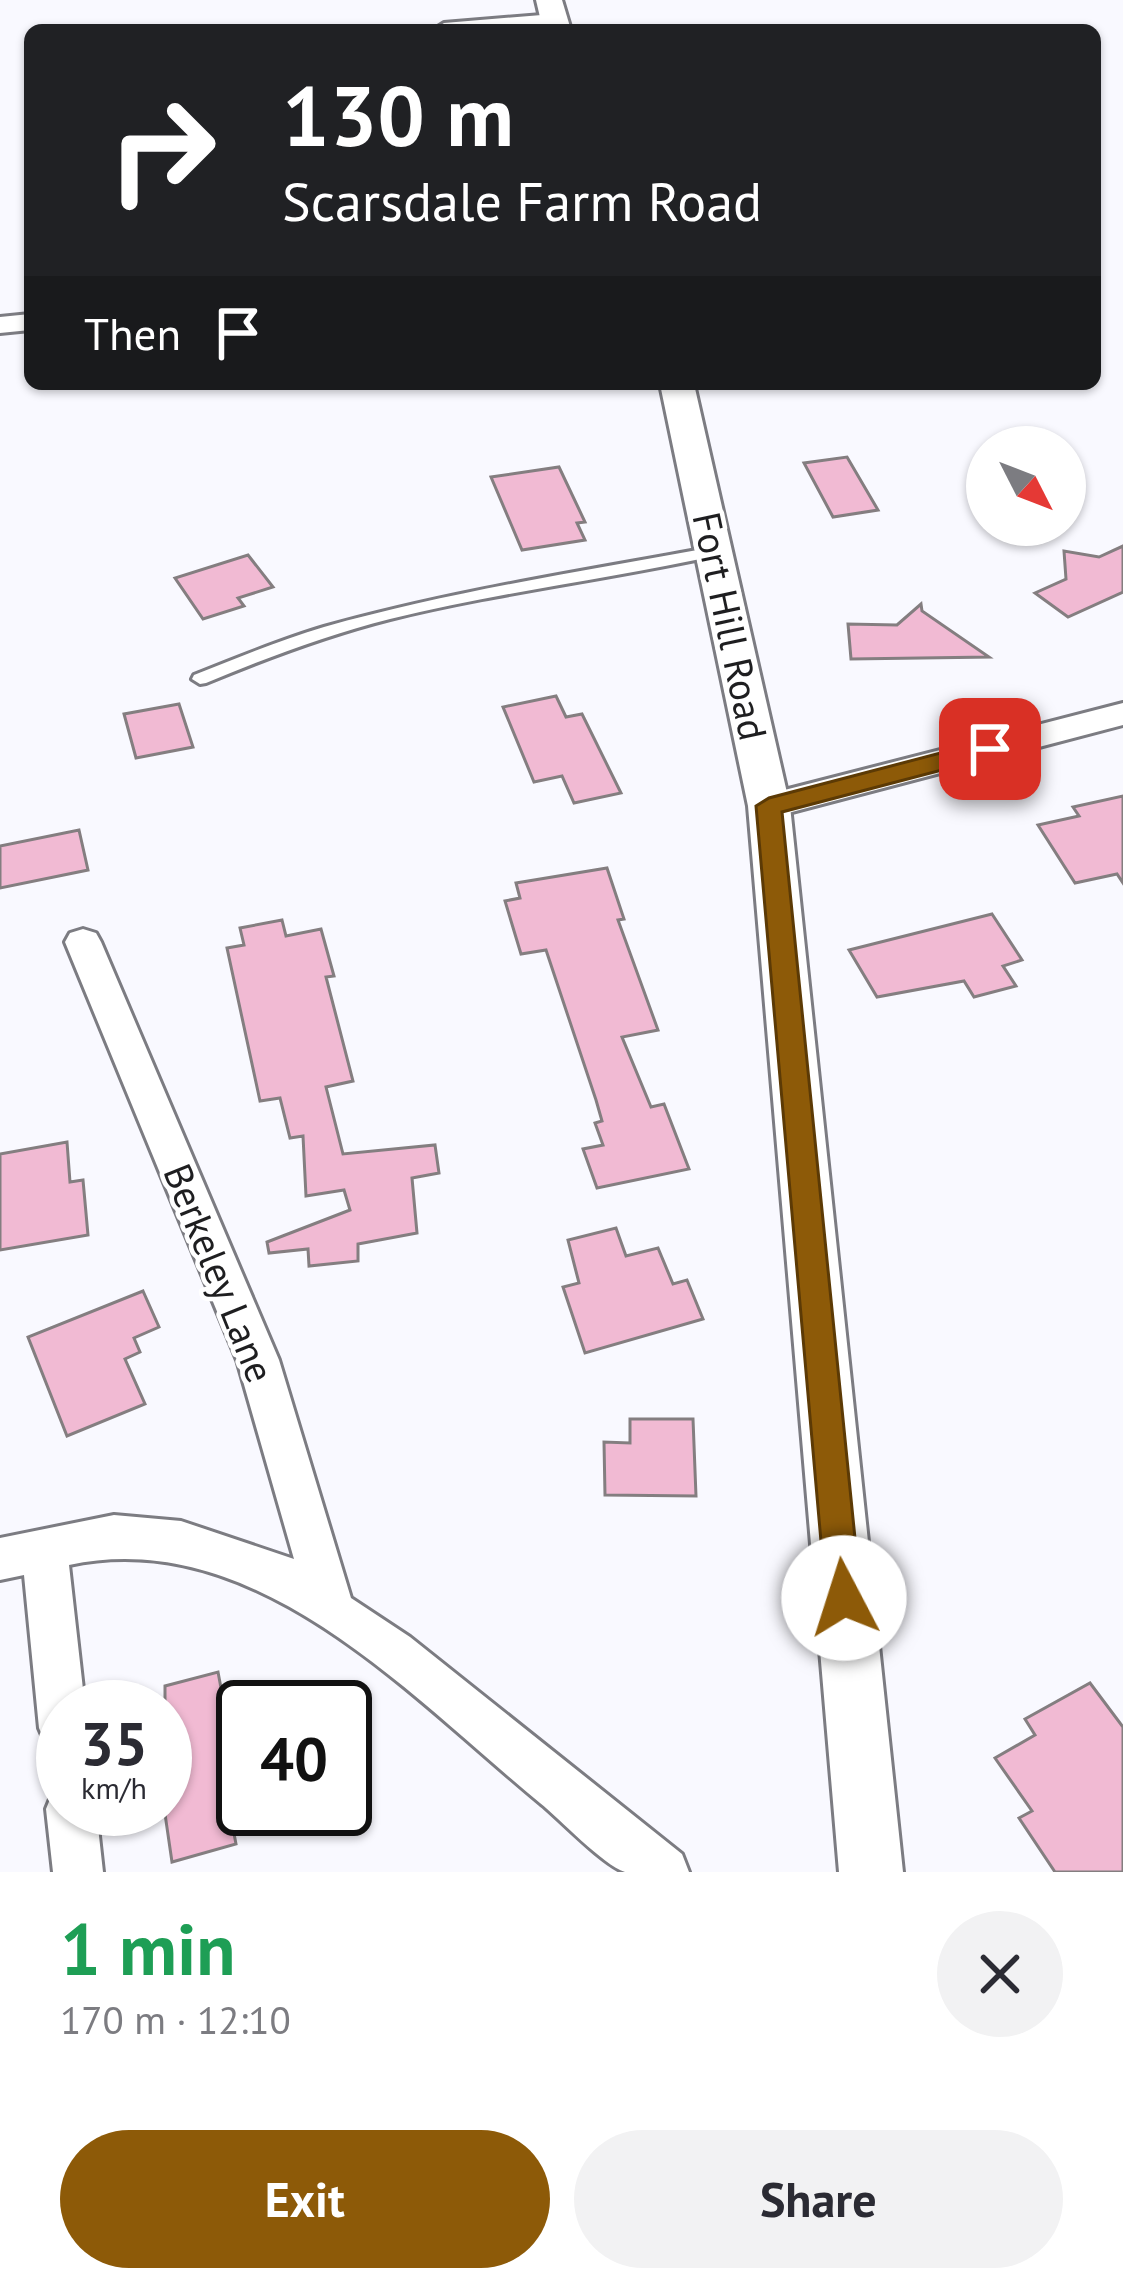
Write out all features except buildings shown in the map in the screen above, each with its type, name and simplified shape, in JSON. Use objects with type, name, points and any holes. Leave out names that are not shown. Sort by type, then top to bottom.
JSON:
[{"type":"street","points":[[495,24],[554,17]]},
{"type":"street","name":"Fort Hill Road","points":[[678,390],[769,806],[872,1872]]},
{"type":"street","points":[[769,806],[1123,714]]},
{"type":"street","name":"Berkeley Lane","points":[[83,943],[258,1360],[332,1612]]},
{"type":"street","points":[[52,1680],[22,1552],[114,1535],[181,1542],[277,1574],[393,1653],[664,1872]]},
{"type":"street","points":[[74,1836],[78,1872]]},
{"type":"lane","points":[[200,680],[305,634],[376,614],[713,552]]},
{"type":"route","points":[[844,1598],[769,806],[990,749]]}]
